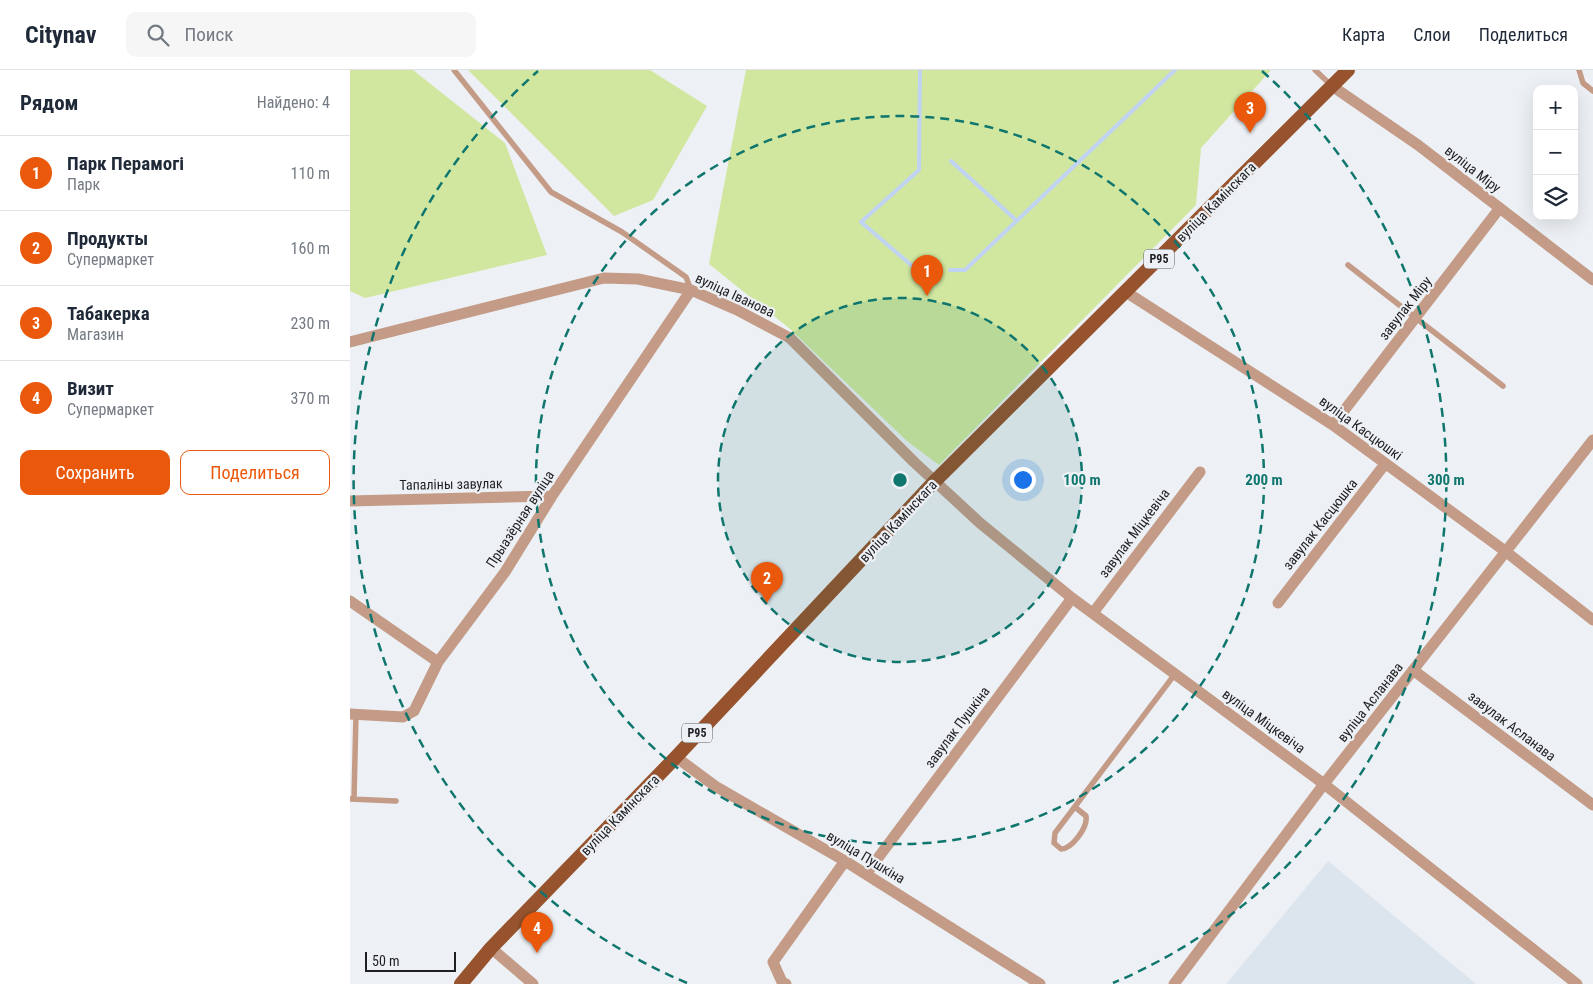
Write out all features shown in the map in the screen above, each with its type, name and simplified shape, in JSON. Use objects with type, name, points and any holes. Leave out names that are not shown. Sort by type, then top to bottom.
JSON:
[{"type":"main road","name":"вуліца Камінскага","points":[[461,984],[491,948],[676,757],[934,482],[1348,70]]},
{"type":"street","name":"вуліца Міру","points":[[1332,86],[1418,145],[1593,280]]},
{"type":"street","name":"завулак Міру","points":[[1333,425],[1499,209]]},
{"type":"street","name":"вуліца Іванова","points":[[350,342],[604,278],[638,279],[691,290],[737,310],[790,338],[934,482]]},
{"type":"street","name":"Прыазёрная вуліца","points":[[353,714],[403,717],[410,715],[414,711],[438,662],[504,572],[552,496],[691,290]]},
{"type":"street","name":"вуліца Касцюшкі","points":[[1126,292],[1333,425],[1505,551],[1593,620]]},
{"type":"street","name":"вуліца Асланава","points":[[1174,984],[1324,784],[1505,551],[1591,448]]},
{"type":"street","name":"завулак Касцюшка","points":[[1278,603],[1386,464]]},
{"type":"street","name":"завулак Міцкевіча","points":[[1093,613],[1200,472]]},
{"type":"street","name":"вуліца Міцкевіча","points":[[934,482],[1072,598],[1324,784],[1577,984]]},
{"type":"street","name":"Тапаліны завулак","points":[[350,501],[552,496]]},
{"type":"street","name":"завулак Пушкіна","points":[[866,874],[1072,598]]},
{"type":"street","points":[[350,601],[438,662]]},
{"type":"street","name":"завулак Асланава","points":[[1413,670],[1593,805]]},
{"type":"street","name":"вуліца Пушкіна","points":[[676,757],[715,786],[845,861],[1040,984]]},
{"type":"street","points":[[786,984],[782,982],[773,962],[845,861]]},
{"type":"street","points":[[491,948],[534,984]]},
{"type":"lane","points":[[454,70],[551,192],[622,232],[686,276],[691,290]]},
{"type":"lane","points":[[1315,70],[1332,86]]},
{"type":"lane","points":[[1579,70],[1583,83],[1593,91]]},
{"type":"lane","points":[[1348,265],[1503,386]]},
{"type":"lane","points":[[1075,807],[1084,813],[1087,820],[1071,844],[1066,849],[1061,849],[1056,846],[1054,837],[1075,807],[1175,674]]},
{"type":"lane","points":[[353,714],[352,799],[396,801]]},
{"type":"shaded area","points":[[1328,861],[1476,984],[1226,984]]},
{"type":"green space","points":[[350,70],[413,70],[505,143],[547,255],[365,298],[350,291]]},
{"type":"green space","points":[[468,70],[650,70],[707,106],[653,200],[614,216]]},
{"type":"green space","points":[[746,70],[1271,70],[1201,148],[1196,205],[939,465],[907,441],[789,328],[709,264]]},
{"type":"waterway","points":[[920,70],[919,170],[861,222],[918,271],[925,271]]},
{"type":"waterway","points":[[950,270],[965,270],[1175,70]]},
{"type":"waterway","points":[[951,161],[1017,221]]},
{"type":"place","name":"Табакерка","points":[[1250,133]]},
{"type":"place","name":"Парк Перамогі","points":[[927,296]]},
{"type":"place","name":"Продукты","points":[[767,603]]},
{"type":"place","name":"Визит","points":[[537,953]]}]
